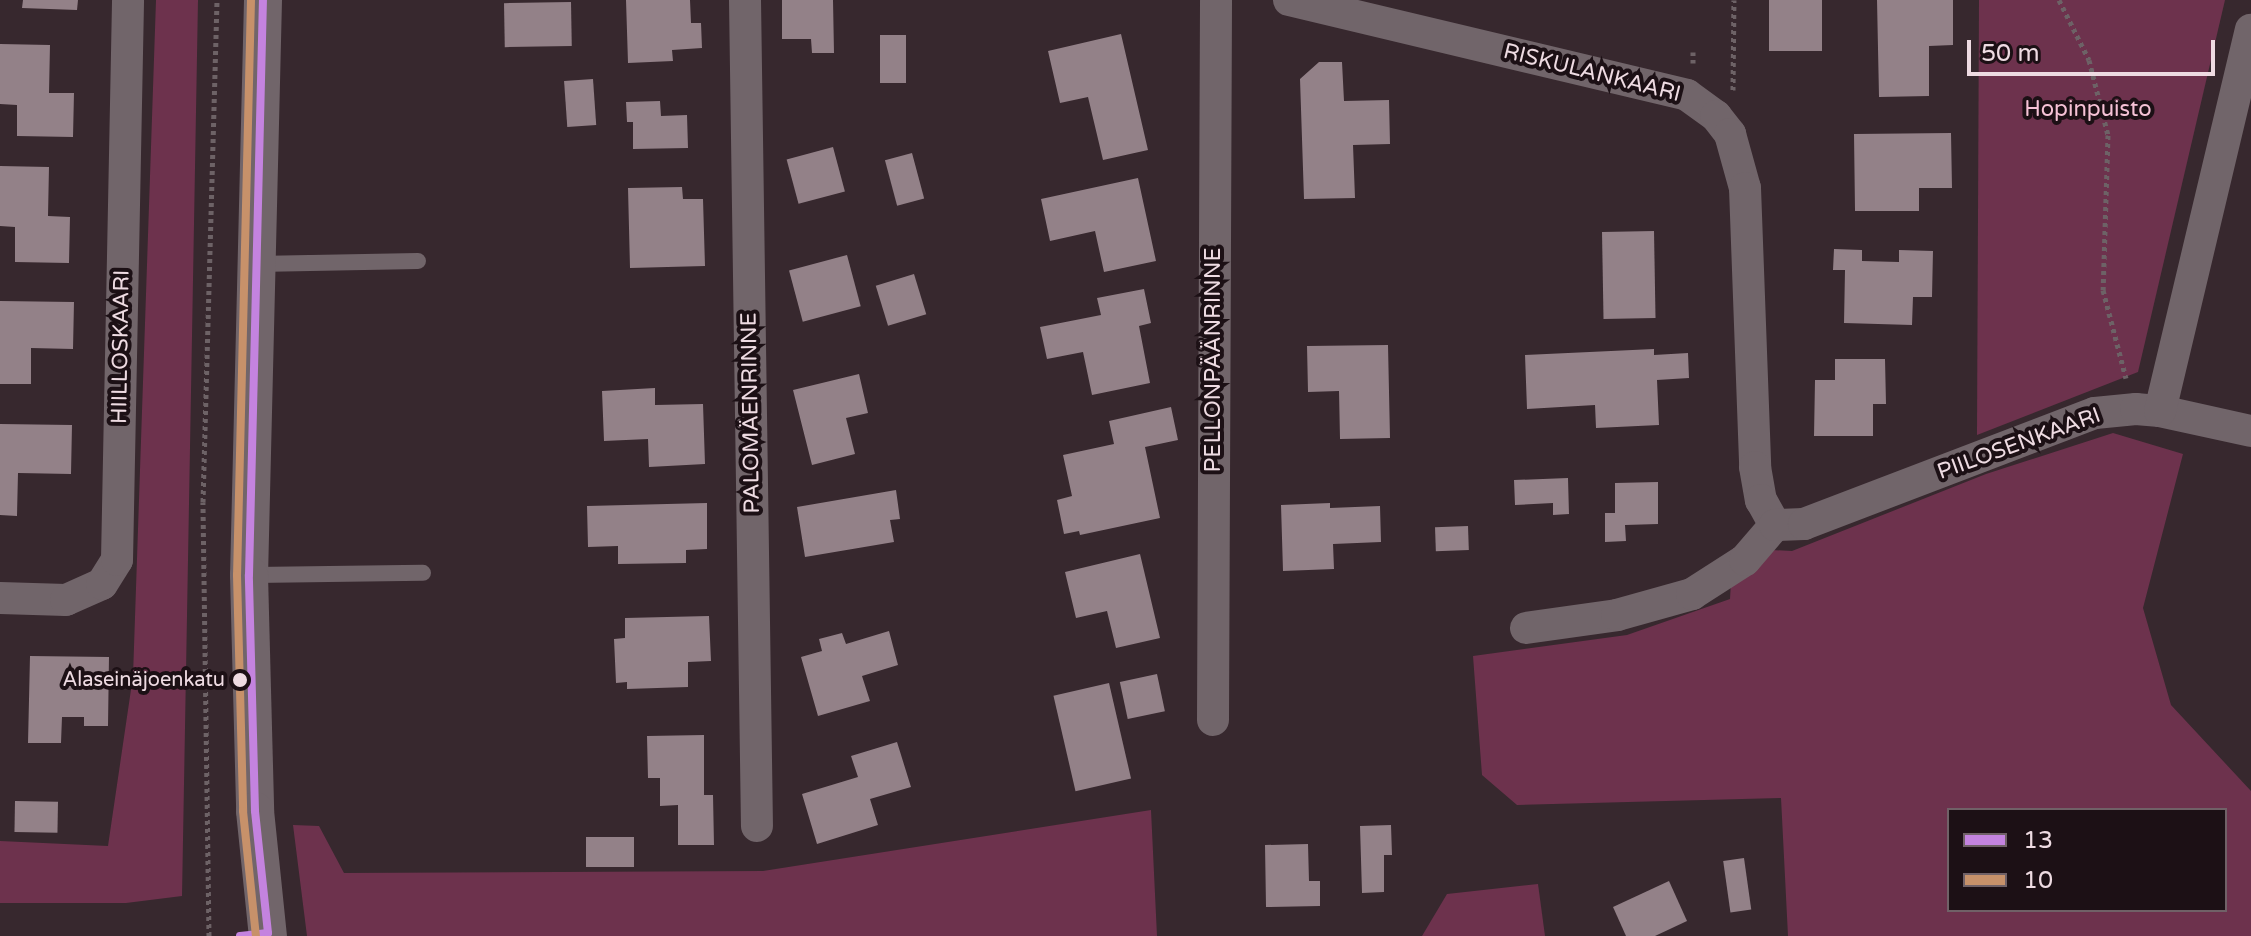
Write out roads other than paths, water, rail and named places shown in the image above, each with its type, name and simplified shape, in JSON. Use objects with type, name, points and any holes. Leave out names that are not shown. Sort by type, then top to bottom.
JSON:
[{"type":"street","name":"HIILLOSKAARI","points":[[0,598],[66,600],[102,584],[117,560],[128,0]]},
{"type":"street","points":[[259,935],[249,575],[263,0]]},
{"type":"street","name":"PALOMÄENRINNE","points":[[745,0],[757,826]]},
{"type":"street","name":"PELLONPÄÄNRINNE","points":[[1213,720],[1216,0]]},
{"type":"street","name":"RISKULANKAARI","points":[[1289,0],[1687,95],[1716,116],[1730,134],[1745,188],[1755,467],[1761,500],[1775,525]]},
{"type":"street","points":[[2148,410],[2251,30]]},
{"type":"street","name":"PIILOSENKAARI","points":[[1775,525],[1804,524],[2095,413],[2148,410],[2251,431]]},
{"type":"street","points":[[1526,628],[1617,615],[1692,594],[1745,560],[1775,525]]},
{"type":"lane","points":[[257,264],[418,261]]},
{"type":"lane","points":[[249,575],[423,573]]},
{"type":"place","name":"Alaseinäjoenkatu","points":[[240,680]]},
{"type":"park label","name":"Hopinpuisto","points":[[2088,110]]}]
